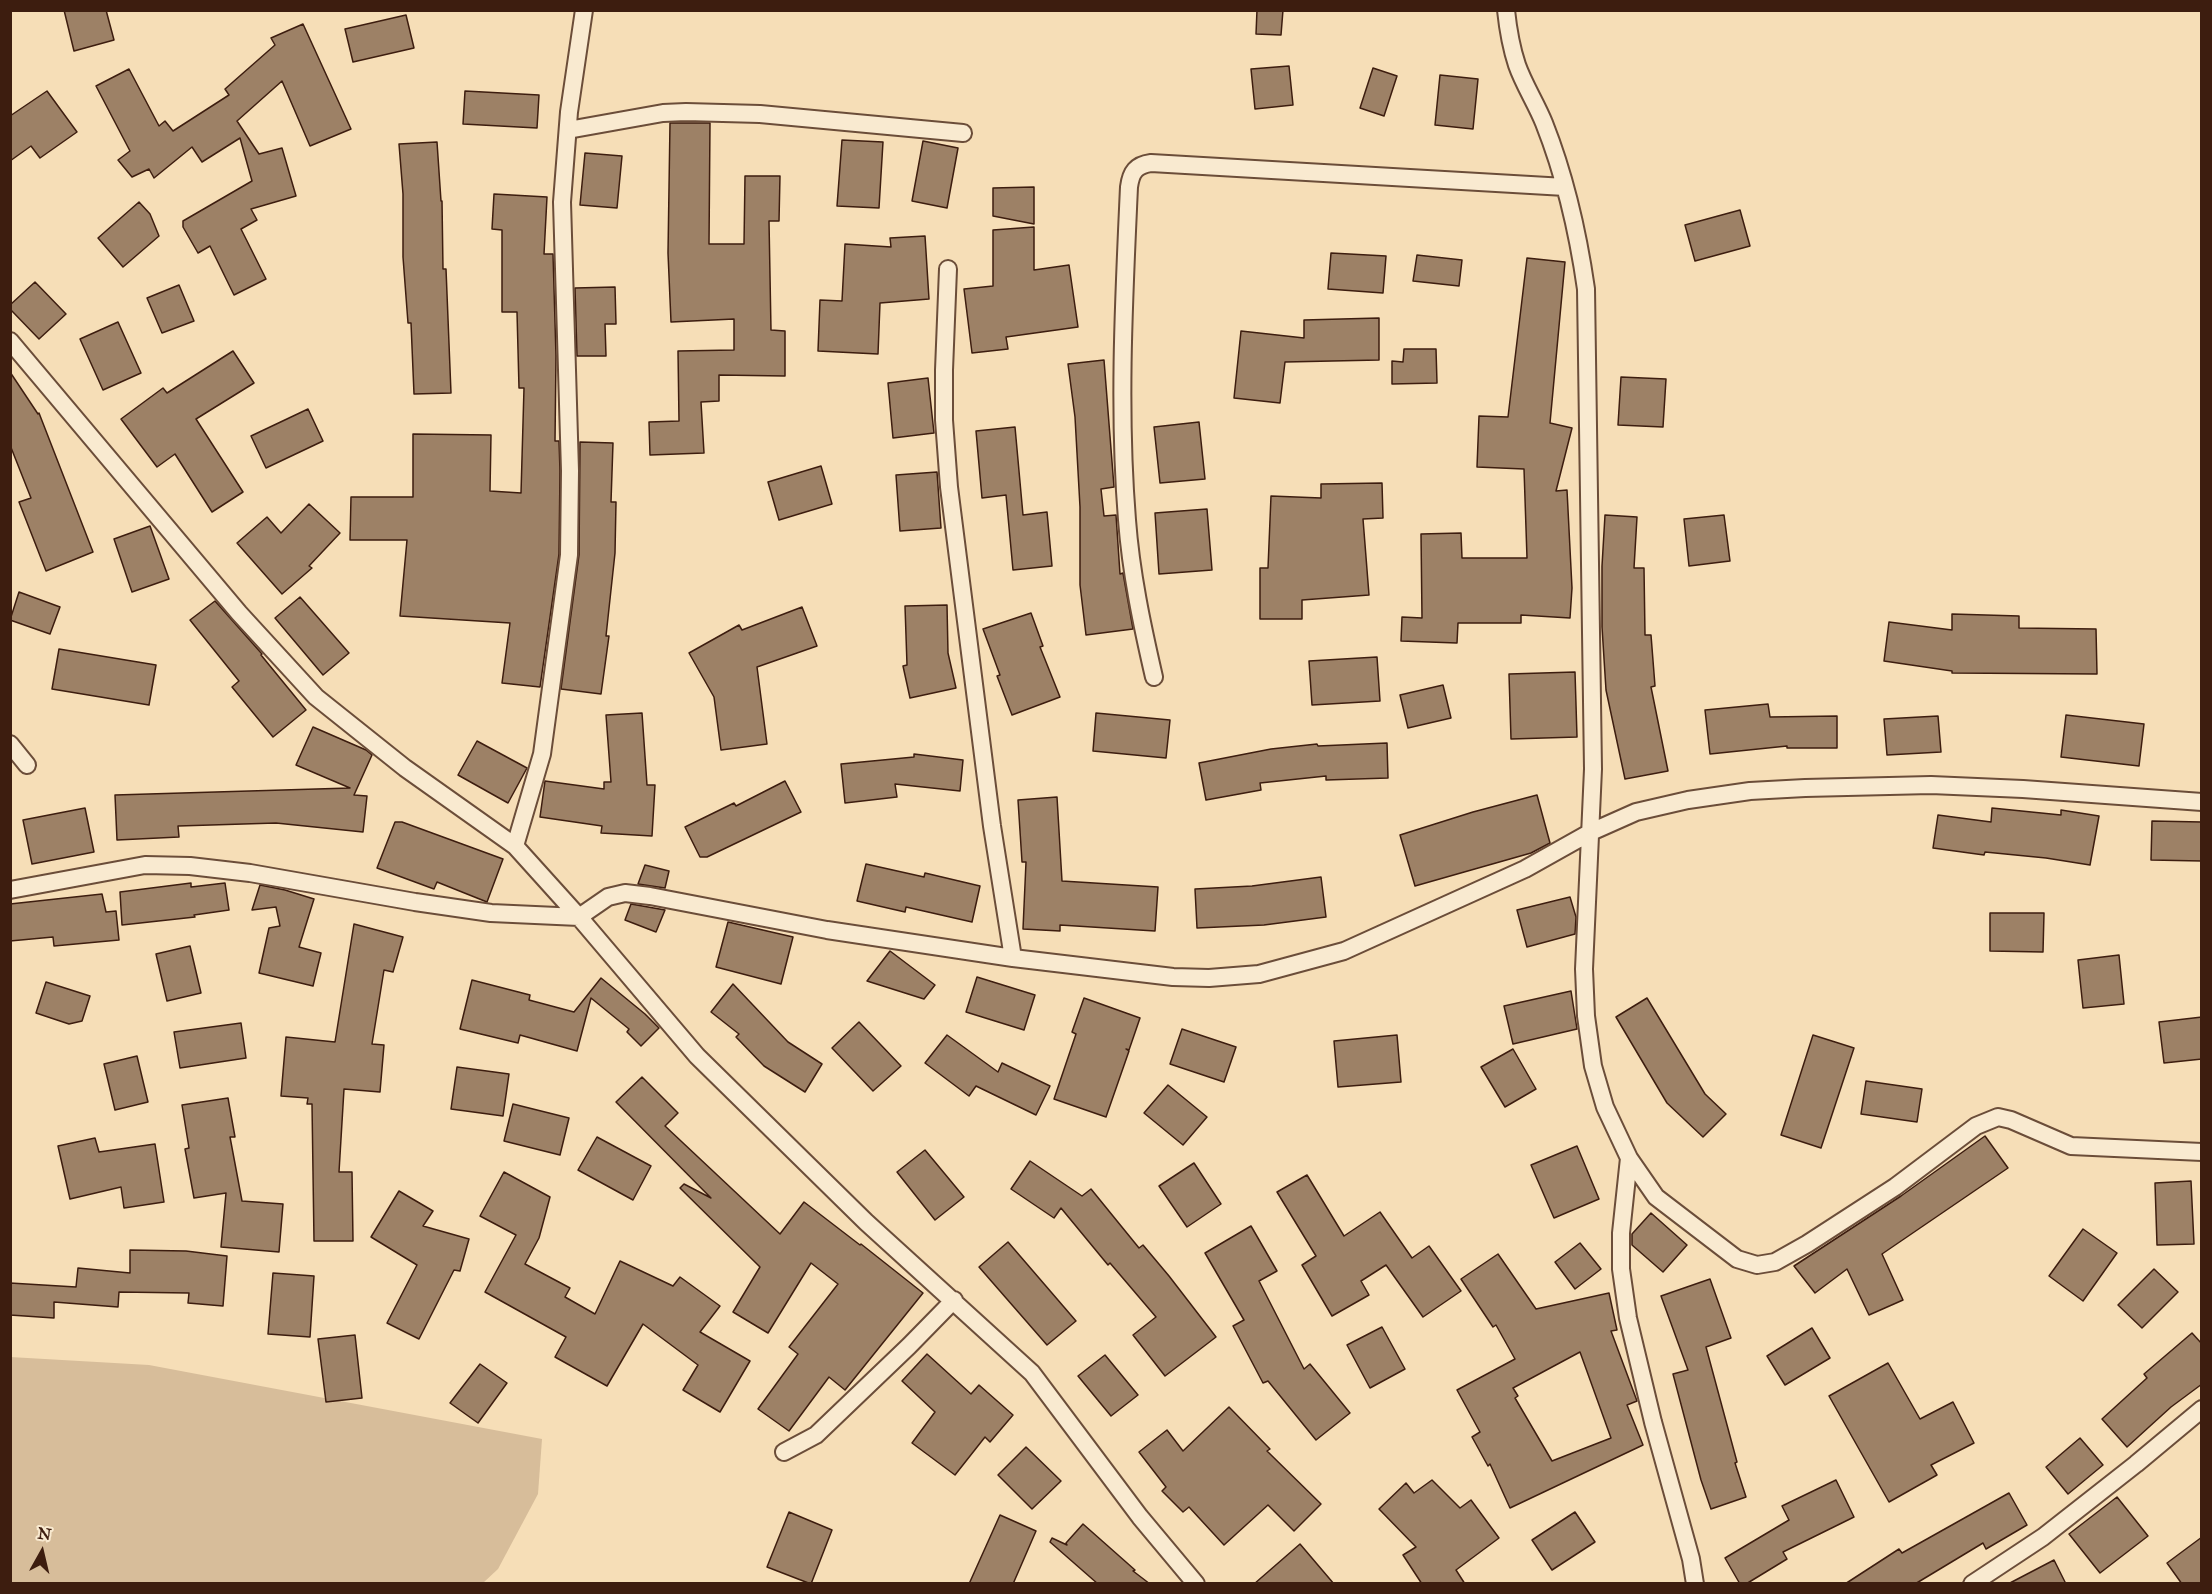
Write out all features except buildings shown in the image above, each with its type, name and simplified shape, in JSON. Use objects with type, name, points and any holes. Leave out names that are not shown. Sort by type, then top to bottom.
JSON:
[{"type":"street","points":[[515,846],[542,754],[569,555],[570,471],[562,202],[568,130],[584,10]]},
{"type":"street","points":[[1506,10],[1509,40],[1518,66],[1544,123],[1565,187],[1586,289],[1593,769],[1584,969],[1593,1066],[1602,1097],[1629,1158],[1656,1197],[1737,1260],[1757,1265],[1775,1262],[1807,1244],[1895,1187],[1976,1126],[1998,1117],[2011,1120],[2071,1146],[2202,1152]]},
{"type":"street","points":[[568,130],[663,113],[686,112],[760,114],[963,133]]},
{"type":"street","points":[[1154,677],[1135,585],[1127,521],[1123,450],[1124,314],[1129,187],[1130,177],[1135,169],[1142,164],[1151,163],[1565,187]]},
{"type":"street","points":[[948,269],[944,420],[949,487],[992,826],[1013,958]]},
{"type":"street","points":[[10,341],[239,613],[316,697],[405,768],[515,846],[579,917],[697,1056],[866,1222],[1032,1373],[1140,1516],[1196,1584]]},
{"type":"street","points":[[10,744],[27,765]]},
{"type":"street","points":[[10,890],[145,865],[190,866],[250,873],[459,910],[579,917],[608,897],[625,893],[827,930],[1013,958],[1173,977],[1209,978],[1259,974],[1344,951],[1525,869],[1591,832],[1636,812],[1688,800],[1750,791],[1931,786],[2023,789],[2202,802]]},
{"type":"street","points":[[1629,1158],[1621,1233],[1621,1269],[1628,1318],[1653,1422],[1691,1559],[1695,1584]]},
{"type":"street","points":[[784,1452],[816,1436],[954,1300]]},
{"type":"street","points":[[1972,1584],[2043,1537],[2202,1409]]},
{"type":"shaded area","points":[[10,1357],[149,1365],[542,1439],[538,1494],[498,1569],[483,1583],[11,1583]]}]
